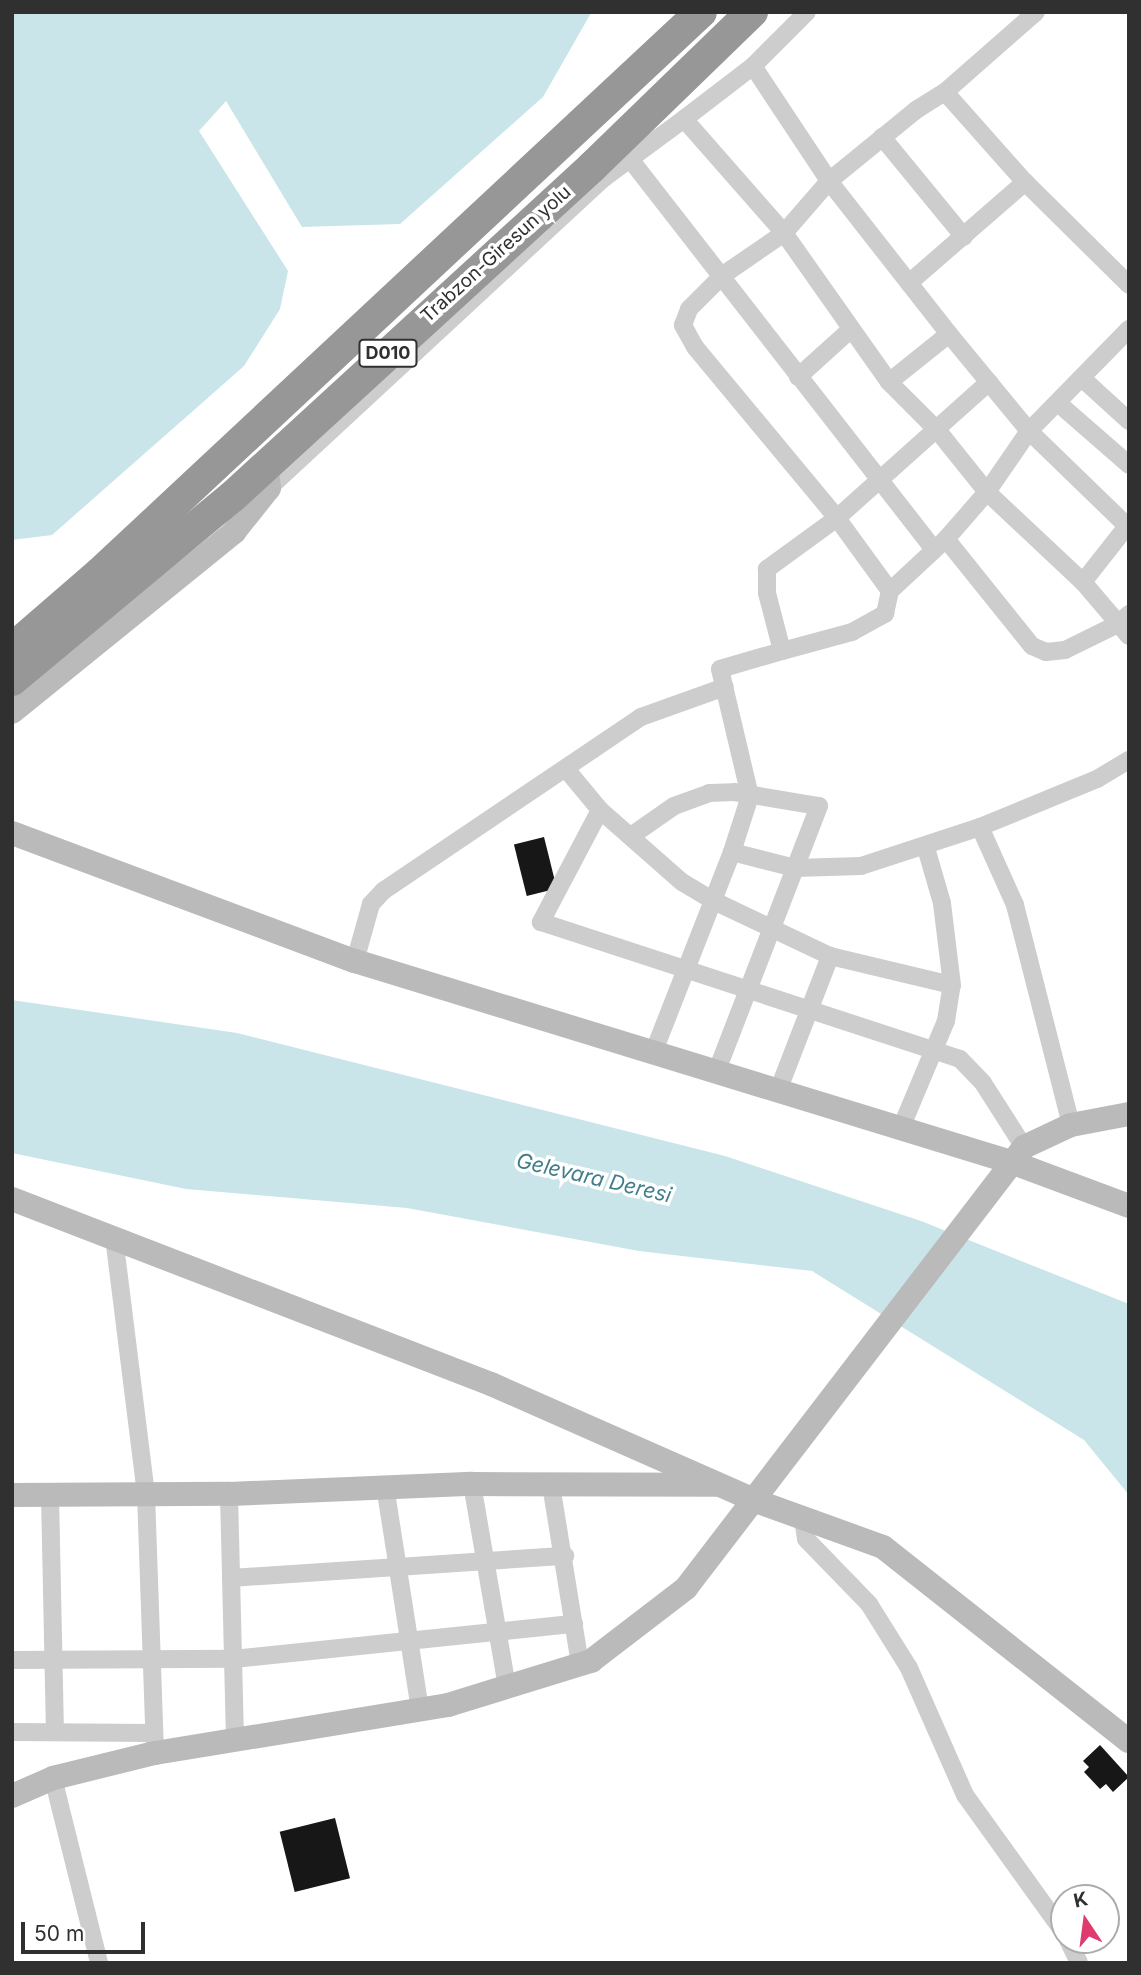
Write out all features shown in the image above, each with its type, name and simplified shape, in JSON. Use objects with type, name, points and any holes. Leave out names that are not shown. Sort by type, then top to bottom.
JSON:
[{"type":"highway","name":"Trabzon-Giresun yolu","points":[[12,649],[100,573],[701,12]]},
{"type":"highway","name":"Trabzon-Giresun yolu","points":[[12,680],[267,476],[598,172],[752,12]]},
{"type":"street","points":[[598,172],[630,159],[684,119],[753,66],[807,12]]},
{"type":"street","points":[[890,591],[836,518],[695,347],[683,325],[688,309],[723,275],[784,233],[829,181],[882,137],[945,92],[1036,12]]},
{"type":"street","points":[[753,66],[829,181],[949,334],[1029,431],[1128,527],[1083,582]]},
{"type":"street","points":[[945,92],[1025,182],[1129,285]]},
{"type":"street","points":[[630,159],[880,480],[1032,646],[1046,653],[1065,650],[1124,625],[1083,582],[987,492],[938,431],[889,382],[784,233],[684,119]]},
{"type":"street","points":[[882,137],[964,237]]},
{"type":"street","points":[[909,283],[1025,182]]},
{"type":"street","points":[[654,1051],[714,901],[750,796],[720,669],[852,632],[885,614],[890,591],[940,544],[987,492],[1029,431],[1084,380],[1129,329]]},
{"type":"street","points":[[798,377],[850,330]]},
{"type":"street","points":[[889,382],[949,334]]},
{"type":"street","points":[[1084,380],[1129,421]]},
{"type":"street","points":[[782,651],[767,593],[767,569],[836,518],[938,431],[989,382]]},
{"type":"street","points":[[1058,403],[1129,465]]},
{"type":"street","points":[[12,712],[234,531],[267,476]]},
{"type":"street","points":[[355,961],[370,904],[383,891],[641,717],[725,687]]},
{"type":"street","points":[[732,852],[795,868],[861,866],[926,848],[980,827],[1097,779],[1129,760]]},
{"type":"street","points":[[566,769],[600,810],[682,882],[714,901],[830,957],[952,985]]},
{"type":"street","points":[[631,836],[691,798],[734,792],[819,806],[716,1073]]},
{"type":"street","points":[[600,810],[541,922],[686,971],[749,989],[805,1012],[934,1051],[971,1068],[1010,1164]]},
{"type":"street","points":[[980,827],[1015,905],[1071,1125]]},
{"type":"street","points":[[12,833],[355,961],[901,1128],[1129,1206]]},
{"type":"street","points":[[901,1128],[946,1021],[952,985],[942,903],[926,848]]},
{"type":"street","points":[[778,1091],[805,1012],[830,957]]},
{"type":"street","points":[[12,1732],[55,1731],[154,1743],[234,1741],[421,1710],[580,1664],[632,1633],[686,1588],[760,1496],[1010,1164],[1071,1125],[1129,1114]]},
{"type":"street","points":[[12,1199],[491,1384],[724,1485],[760,1496],[803,1518],[883,1547],[1129,1741]]},
{"type":"street","points":[[114,1237],[146,1493],[155,1661],[154,1743]]},
{"type":"street","points":[[12,1495],[229,1494],[472,1484],[724,1485]]},
{"type":"street","points":[[472,1484],[507,1687]]},
{"type":"street","points":[[551,1485],[565,1556],[580,1664]]},
{"type":"street","points":[[385,1486],[421,1710]]},
{"type":"street","points":[[229,1494],[234,1741]]},
{"type":"street","points":[[50,1495],[55,1731]]},
{"type":"street","points":[[803,1518],[810,1544],[869,1604],[909,1668],[965,1794],[1050,1913]]},
{"type":"street","points":[[231,1578],[565,1556]]},
{"type":"street","points":[[12,1660],[155,1661],[233,1658],[575,1625]]},
{"type":"street","points":[[12,1796],[53,1778],[154,1743]]},
{"type":"street","points":[[53,1778],[99,1963]]},
{"type":"water","points":[[12,12],[591,13],[543,97],[400,224],[302,227],[226,101],[199,131],[288,271],[280,309],[244,366],[52,535],[12,540]]},
{"type":"water","name":"Gelevara Deresi","points":[[12,1000],[237,1033],[725,1156],[921,1221],[1129,1304],[1129,1495],[1084,1440],[812,1271],[639,1251],[407,1208],[186,1189],[12,1153]]},
{"type":"building","points":[[544,837],[557,888],[527,896],[514,844]]},
{"type":"building","points":[[1100,1745],[1129,1777],[1113,1792],[1106,1784],[1100,1789],[1084,1772],[1089,1767],[1083,1761]]},
{"type":"building","points":[[335,1818],[350,1878],[295,1892],[280,1832]]}]
